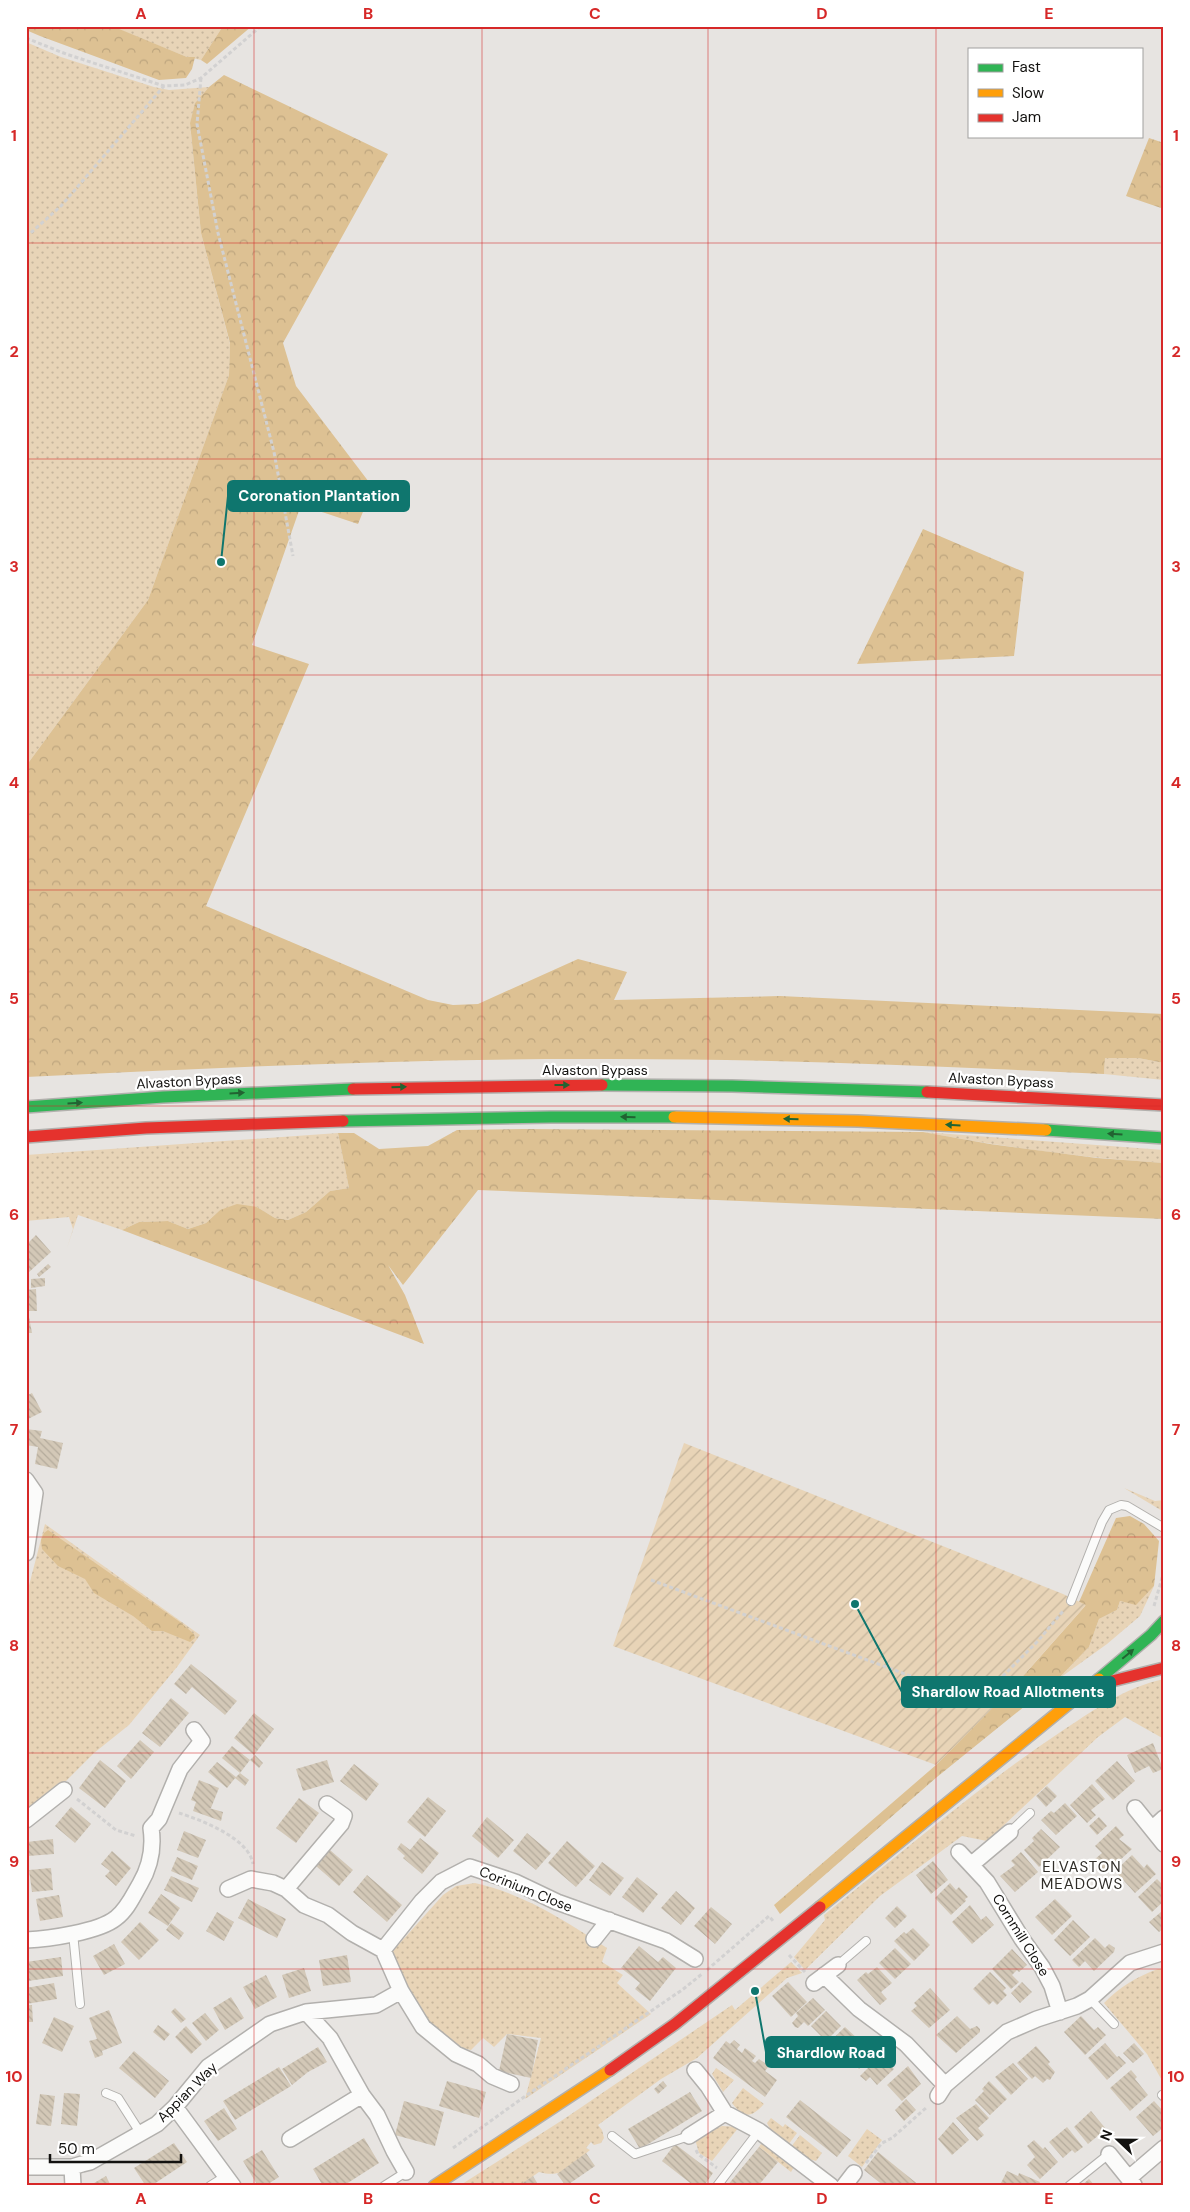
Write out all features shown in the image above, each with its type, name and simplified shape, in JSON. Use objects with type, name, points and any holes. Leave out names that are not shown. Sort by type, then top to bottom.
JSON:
[{"type":"main road","name":"Alvaston Bypass","points":[[26,1107],[235,1093],[425,1086],[684,1084],[950,1093],[1164,1105]]},
{"type":"main road","points":[[26,1137],[230,1125],[424,1118],[620,1116],[819,1119],[953,1124],[1164,1138]]},
{"type":"main road","points":[[434,2186],[612,2069],[674,2024],[1091,1686],[1151,1635],[1164,1621]]},
{"type":"main road","points":[[1091,1686],[1164,1668]]},
{"type":"street","points":[[26,1480],[35,1493],[26,1553]]},
{"type":"street","points":[[26,1940],[49,1939],[102,1926],[115,1919],[127,1906],[146,1873],[154,1842],[151,1828],[158,1819],[180,1769],[202,1741],[194,1730]]},
{"type":"street","points":[[26,1820],[64,1790]]},
{"type":"street","points":[[286,1889],[340,1824],[344,1816],[327,1804]]},
{"type":"street","points":[[1135,1808],[1158,1823],[1164,1844]]},
{"type":"street","points":[[972,1864],[1010,1832]]},
{"type":"street","name":"Cornmill Close","points":[[959,1852],[987,1882],[1022,1939],[1042,1967],[1052,1986],[1060,2012]]},
{"type":"street","name":"Corinium Close","points":[[383,1950],[422,1901],[441,1882],[470,1867],[515,1882],[557,1902],[666,1941],[695,1959]]},
{"type":"street","points":[[228,1889],[251,1879],[273,1883],[286,1889],[304,1905],[328,1915],[352,1933],[383,1950],[401,1991],[423,2027],[456,2054],[478,2064],[492,2076],[512,2084]]},
{"type":"street","points":[[594,1939],[609,1920]]},
{"type":"street","points":[[838,1965],[819,1979],[906,2044],[941,2090],[1007,2032],[1090,1999],[1130,1963],[1164,1952]]},
{"type":"street","name":"Appian Way","points":[[26,2167],[72,2167],[90,2162],[141,2134],[157,2124],[175,2107],[208,2067],[270,2024],[306,2012],[376,2005],[401,1991]]},
{"type":"street","points":[[306,2012],[330,2038],[362,2095],[377,2115],[394,2152],[406,2172]]},
{"type":"street","points":[[695,2070],[708,2086],[725,2113],[759,2131],[831,2186]]},
{"type":"street","points":[[290,2139],[362,2095]]},
{"type":"street","points":[[175,2107],[229,2181]]},
{"type":"street","points":[[688,2136],[725,2113]]},
{"type":"street","points":[[1108,2154],[1132,2182],[1164,2148]]},
{"type":"street","points":[[72,2167],[73,2186]]},
{"type":"street","points":[[844,2186],[854,2172]]},
{"type":"lane","points":[[1071,1601],[1102,1522],[1109,1510],[1121,1505],[1127,1506],[1164,1528]]},
{"type":"lane","points":[[1010,1832],[1030,1813]]},
{"type":"lane","points":[[73,1933],[80,2004]]},
{"type":"lane","points":[[838,1965],[866,1941]]},
{"type":"lane","points":[[1090,1999],[1114,2024]]},
{"type":"lane","points":[[106,2093],[118,2098],[141,2134]]},
{"type":"lane","points":[[717,2186],[759,2131]]},
{"type":"lane","points":[[612,2136],[635,2154],[688,2136]]},
{"type":"lane","points":[[1069,2186],[1108,2154]]},
{"type":"lane","points":[[384,2186],[406,2172]]},
{"type":"lane","points":[[210,2186],[229,2181]]},
{"type":"path","points":[[26,38],[66,54],[164,86],[185,85],[201,78],[261,26]]},
{"type":"path","points":[[201,78],[197,124],[214,215],[274,452],[293,556]]},
{"type":"path","points":[[26,237],[61,206],[164,86]]},
{"type":"path","points":[[651,1580],[978,1702],[1037,1642],[1071,1601]]},
{"type":"path","points":[[64,1790],[116,1830],[142,1837],[152,1836]]},
{"type":"path","points":[[163,1807],[203,1821],[247,1849],[252,1859],[255,1879]]},
{"type":"path","points":[[449,2151],[524,2097],[682,1990],[769,1916],[781,1938],[819,1979]]},
{"type":"path","points":[[854,2172],[861,2170],[882,2143],[914,2119],[941,2090]]},
{"type":"path","points":[[688,2136],[698,2154],[725,2175]]},
{"type":"shaded area","points":[[110,26],[223,26],[201,60],[187,57]]},
{"type":"shaded area","points":[[26,42],[61,57],[154,87],[169,90],[209,87],[195,103],[190,124],[201,233],[230,344],[229,375],[148,600],[26,766]]},
{"type":"shaded area","points":[[1105,1058],[1138,1058],[1164,1063],[1164,1080],[1104,1074]]},
{"type":"shaded area","points":[[923,1132],[1164,1150],[1164,1163],[1043,1151]]},
{"type":"shaded area","points":[[338,1133],[349,1188],[330,1191],[306,1212],[288,1220],[275,1218],[257,1207],[220,1210],[206,1223],[188,1229],[168,1221],[139,1222],[122,1230],[78,1215],[67,1248],[73,1229],[69,1217],[26,1221],[26,1155]]},
{"type":"shaded area","points":[[684,1443],[1063,1594],[1086,1605],[1016,1684],[936,1765],[613,1646]]},
{"type":"shaded area","points":[[1124,1488],[1155,1501],[1164,1500],[1164,1512]]},
{"type":"shaded area","points":[[45,1524],[200,1635],[177,1667],[129,1725],[94,1753],[64,1783],[26,1812],[26,1597]]},
{"type":"shaded area","points":[[1154,1586],[1140,1616],[1107,1644],[1057,1680],[1089,1647],[1099,1619],[1117,1610],[1120,1601],[1136,1604]]},
{"type":"shaded area","points":[[1164,1679],[1164,1739],[1125,1717],[1098,1737],[987,1841],[962,1836],[880,1896],[805,1970],[794,1957],[825,1920],[824,1915],[999,1776],[1059,1733],[1109,1701],[1136,1688]]},
{"type":"shaded area","points":[[475,1883],[528,1901],[560,1918],[607,1948],[602,1962],[623,1975],[617,1983],[651,2014],[525,2099],[541,2038],[507,2034],[494,2047],[483,2038],[471,2050],[449,2043],[428,2022],[391,1953],[443,1895],[456,1886]]},
{"type":"shaded area","points":[[791,1962],[802,1973],[787,1978],[697,2058],[661,2079],[598,2125],[602,2130],[604,2138],[601,2143],[594,2145],[591,2142],[586,2148],[590,2150],[573,2165],[555,2174],[539,2172],[519,2186],[459,2186],[564,2119],[732,2005],[735,2010]]},
{"type":"shaded area","points":[[1158,1969],[1164,1969],[1164,2084],[1147,2054],[1104,2003],[1129,1983]]},
{"type":"shaded area","points":[[716,2068],[734,2080],[723,2092],[712,2074]]},
{"type":"shaded area","points":[[743,2088],[764,2104],[748,2115],[740,2112],[732,2103]]},
{"type":"shaded area","points":[[771,2118],[783,2127],[785,2124],[797,2133],[788,2145],[771,2131],[767,2123]]},
{"type":"shaded area","points":[[722,2126],[739,2127],[712,2161],[699,2153],[695,2139]]},
{"type":"shaded area","points":[[867,2129],[882,2140],[862,2167],[848,2156]]},
{"type":"shaded area","points":[[800,2135],[822,2153],[816,2161],[805,2158],[791,2147]]},
{"type":"shaded area","points":[[763,2141],[794,2167],[791,2172],[759,2147]]},
{"type":"green space","points":[[26,26],[112,26],[187,57],[195,57],[192,69],[186,78],[159,80],[40,36],[26,30]]},
{"type":"green space","points":[[223,26],[252,26],[207,64],[201,60]]},
{"type":"green space","points":[[224,75],[388,154],[283,343],[296,386],[375,490],[369,497],[358,524],[301,505],[252,645],[309,664],[206,906],[428,1000],[453,1005],[478,1004],[578,959],[627,972],[614,1000],[780,996],[1164,1014],[1164,1063],[1138,1058],[1105,1058],[1104,1074],[779,1061],[514,1059],[166,1070],[26,1077],[26,766],[148,600],[229,375],[230,343],[201,233],[190,123],[195,103],[209,87]]},
{"type":"green space","points":[[1149,138],[1164,143],[1164,209],[1126,196]]},
{"type":"green space","points":[[923,529],[1024,572],[1014,656],[857,664]]},
{"type":"green space","points":[[457,1130],[923,1132],[990,1144],[1097,1158],[1164,1163],[1164,1219],[478,1190],[403,1285],[388,1265],[405,1295],[424,1344],[122,1230],[139,1222],[168,1221],[188,1229],[206,1223],[220,1210],[237,1204],[257,1207],[275,1218],[288,1220],[306,1212],[330,1191],[349,1188],[338,1133],[354,1133],[379,1149],[428,1146]]},
{"type":"green space","points":[[1130,1516],[1144,1524],[1159,1541],[1154,1586],[1136,1605],[1120,1601],[1117,1610],[1099,1619],[1089,1647],[1057,1680],[937,1777],[780,1914],[774,1905],[936,1765],[1016,1684],[1085,1606],[1079,1602],[1116,1518]]},
{"type":"green space","points":[[48,1530],[180,1622],[194,1634],[195,1638],[190,1642],[163,1631],[152,1631],[133,1616],[94,1593],[85,1579],[58,1566],[42,1549],[41,1540],[44,1533]]},
{"type":"building","points":[[36,1235],[51,1252],[28,1273],[26,1271],[26,1245]]},
{"type":"building","points":[[48,1264],[51,1267],[39,1277],[37,1274]]},
{"type":"building","points":[[45,1278],[45,1286],[31,1288],[31,1279]]},
{"type":"building","points":[[36,1289],[37,1311],[26,1311],[26,1290]]},
{"type":"building","points":[[26,1317],[29,1317],[32,1333],[26,1333]]},
{"type":"building","points":[[32,1393],[42,1412],[26,1420],[26,1396]]},
{"type":"building","points":[[26,1429],[42,1431],[40,1438],[63,1443],[57,1469],[35,1464],[38,1447],[26,1445]]},
{"type":"building","points":[[191,1664],[237,1701],[225,1715],[192,1687],[186,1694],[174,1684]]},
{"type":"building","points":[[171,1698],[189,1713],[160,1747],[142,1733]]},
{"type":"building","points":[[254,1713],[274,1729],[254,1755],[234,1738]]},
{"type":"building","points":[[140,1740],[154,1752],[131,1779],[117,1766]]},
{"type":"building","points":[[1153,1743],[1163,1769],[1153,1773],[1149,1766],[1135,1773],[1127,1755]]},
{"type":"building","points":[[232,1746],[250,1760],[240,1773],[222,1758]]},
{"type":"building","points":[[255,1755],[263,1763],[259,1768],[250,1760]]},
{"type":"building","points":[[100,1760],[126,1781],[105,1808],[79,1788]]},
{"type":"building","points":[[327,1760],[334,1782],[303,1791],[296,1769]]},
{"type":"building","points":[[1117,1761],[1135,1781],[1113,1800],[1095,1781]]},
{"type":"building","points":[[217,1762],[236,1777],[227,1788],[208,1772]]},
{"type":"building","points":[[354,1764],[379,1784],[366,1801],[340,1781]]},
{"type":"building","points":[[240,1773],[249,1780],[245,1786],[235,1778]]},
{"type":"building","points":[[199,1780],[219,1788],[211,1808],[209,1808],[223,1812],[221,1821],[193,1811],[196,1802],[191,1800]]},
{"type":"building","points":[[1092,1784],[1105,1799],[1091,1810],[1096,1815],[1087,1823],[1070,1805]]},
{"type":"building","points":[[1047,1786],[1057,1796],[1046,1807],[1036,1796]]},
{"type":"building","points":[[428,1797],[446,1811],[425,1837],[407,1822]]},
{"type":"building","points":[[299,1798],[319,1813],[296,1843],[276,1828]]},
{"type":"building","points":[[1065,1803],[1077,1816],[1056,1835],[1041,1820],[1051,1811],[1054,1813]]},
{"type":"building","points":[[71,1807],[91,1824],[75,1843],[55,1826]]},
{"type":"building","points":[[487,1817],[514,1840],[498,1858],[472,1836]]},
{"type":"building","points":[[1099,1817],[1107,1826],[1097,1835],[1089,1826]]},
{"type":"building","points":[[1116,1826],[1124,1835],[1119,1839],[1132,1849],[1106,1873],[1094,1860],[1102,1853],[1095,1846]]},
{"type":"building","points":[[1041,1829],[1060,1847],[1039,1867],[1024,1850],[1034,1841],[1032,1838]]},
{"type":"building","points":[[184,1831],[206,1840],[198,1858],[177,1850]]},
{"type":"building","points":[[527,1833],[551,1853],[536,1870],[513,1851]]},
{"type":"building","points":[[420,1838],[439,1853],[422,1874],[403,1858],[405,1856],[397,1849],[401,1843],[410,1850]]},
{"type":"building","points":[[53,1839],[54,1854],[28,1856],[27,1842]]},
{"type":"building","points":[[567,1841],[595,1866],[576,1887],[548,1863]]},
{"type":"building","points":[[330,1850],[353,1870],[339,1886],[316,1866]]},
{"type":"building","points":[[112,1851],[131,1868],[116,1886],[105,1876],[110,1871],[101,1864]]},
{"type":"building","points":[[1021,1852],[1038,1872],[1015,1892],[1000,1876],[1015,1865],[1011,1861]]},
{"type":"building","points":[[1132,1855],[1144,1868],[1147,1864],[1156,1874],[1135,1893],[1115,1871]]},
{"type":"building","points":[[177,1857],[198,1866],[192,1880],[171,1871]]},
{"type":"building","points":[[933,1861],[948,1880],[931,1894],[916,1875]]},
{"type":"building","points":[[602,1862],[624,1878],[610,1896],[589,1880]]},
{"type":"building","points":[[51,1868],[53,1890],[32,1892],[29,1870]]},
{"type":"building","points":[[367,1875],[402,1905],[387,1922],[353,1892]]},
{"type":"building","points":[[171,1876],[199,1888],[192,1902],[164,1890]]},
{"type":"building","points":[[637,1877],[658,1894],[643,1913],[622,1897]]},
{"type":"building","points":[[1157,1879],[1164,1886],[1164,1901],[1152,1912],[1138,1897]]},
{"type":"building","points":[[950,1883],[956,1890],[959,1887],[968,1897],[951,1915],[935,1898]]},
{"type":"building","points":[[676,1891],[695,1908],[681,1925],[661,1908]]},
{"type":"building","points":[[161,1894],[180,1908],[168,1926],[148,1913]]},
{"type":"building","points":[[59,1895],[63,1917],[40,1921],[36,1899]]},
{"type":"building","points":[[248,1899],[286,1919],[277,1938],[238,1918]]},
{"type":"building","points":[[1055,1899],[1072,1916],[1052,1935],[1035,1917]]},
{"type":"building","points":[[970,1905],[981,1920],[986,1916],[994,1925],[972,1944],[952,1922]]},
{"type":"building","points":[[897,1906],[907,1916],[895,1928],[885,1918]]},
{"type":"building","points":[[711,1907],[732,1924],[715,1944],[694,1926]]},
{"type":"building","points":[[217,1912],[234,1922],[224,1941],[206,1931]]},
{"type":"building","points":[[1161,1912],[1164,1915],[1164,1928],[1159,1932],[1149,1922]]},
{"type":"building","points":[[1073,1920],[1090,1937],[1070,1956],[1054,1940]]},
{"type":"building","points":[[140,1922],[159,1940],[139,1960],[121,1942]]},
{"type":"building","points":[[171,1923],[184,1933],[179,1940],[166,1930]]},
{"type":"building","points":[[913,1928],[930,1945],[914,1961],[894,1941],[904,1932],[906,1934]]},
{"type":"building","points":[[1095,1938],[1105,1948],[1109,1944],[1115,1948],[1114,1952],[1094,1971],[1085,1961],[1079,1967],[1072,1960]]},
{"type":"building","points":[[114,1944],[125,1964],[104,1975],[93,1956]]},
{"type":"building","points":[[639,1946],[658,1962],[663,1957],[676,1968],[650,2001],[635,1989],[640,1983],[621,1968]]},
{"type":"building","points":[[895,1948],[911,1964],[895,1979],[879,1963]]},
{"type":"building","points":[[1012,1949],[1027,1965],[1012,1975],[1019,1982],[1011,1989],[992,1969]]},
{"type":"building","points":[[347,1955],[351,1982],[323,1986],[319,1960]]},
{"type":"building","points":[[61,1957],[63,1976],[28,1981],[26,1962]]},
{"type":"building","points":[[877,1967],[892,1983],[881,1992],[887,1999],[880,2005],[857,1980],[866,1972],[868,1974]]},
{"type":"building","points":[[304,1968],[311,1991],[289,1998],[282,1975]]},
{"type":"building","points":[[990,1972],[1006,1988],[1003,1991],[1007,1995],[997,2005],[993,2001],[989,2005],[973,1989]]},
{"type":"building","points":[[266,1975],[277,1997],[255,2009],[243,1987]]},
{"type":"building","points":[[788,1982],[807,2002],[791,2017],[772,1996]]},
{"type":"building","points":[[1022,1982],[1032,1992],[1020,2003],[1011,1993]]},
{"type":"building","points":[[54,1983],[57,1999],[26,2004],[26,1988]]},
{"type":"building","points":[[930,1988],[950,2010],[929,2028],[911,2011],[917,2006],[914,2003]]},
{"type":"building","points":[[231,1997],[244,2018],[225,2030],[213,2008]]},
{"type":"building","points":[[813,1998],[825,2010],[808,2026],[804,2022],[798,2028],[795,2027],[792,2023],[798,2016],[796,2013]]},
{"type":"building","points":[[26,2005],[32,2005],[33,2022],[26,2022]]},
{"type":"building","points":[[175,2008],[186,2019],[181,2023],[171,2012]]},
{"type":"building","points":[[109,2010],[122,2043],[102,2051],[103,2055],[95,2058],[89,2041],[97,2039],[89,2018]]},
{"type":"building","points":[[826,2011],[841,2026],[826,2041],[811,2026]]},
{"type":"building","points":[[205,2013],[219,2030],[206,2041],[192,2023]]},
{"type":"building","points":[[957,2016],[970,2029],[977,2026],[980,2032],[956,2053],[936,2035]]},
{"type":"building","points":[[1081,2016],[1094,2030],[1098,2027],[1106,2035],[1085,2055],[1064,2032]]},
{"type":"building","points":[[54,2017],[74,2026],[62,2052],[42,2043]]},
{"type":"building","points":[[158,2025],[170,2034],[164,2041],[153,2032]]},
{"type":"building","points":[[186,2026],[202,2044],[191,2054],[175,2037]]},
{"type":"building","points":[[845,2027],[859,2040],[842,2057],[835,2049],[830,2055],[823,2048]]},
{"type":"building","points":[[507,2034],[538,2040],[531,2078],[499,2071]]},
{"type":"building","points":[[865,2039],[877,2053],[859,2069],[847,2056]]},
{"type":"building","points":[[734,2040],[740,2045],[737,2049],[742,2053],[745,2048],[756,2056],[752,2061],[755,2063],[759,2059],[769,2066],[765,2071],[777,2080],[765,2097],[713,2058],[726,2041],[730,2044]]},
{"type":"building","points":[[1105,2043],[1117,2057],[1119,2056],[1126,2063],[1107,2080],[1088,2058]]},
{"type":"building","points":[[1134,2043],[1144,2054],[1133,2063],[1123,2053]]},
{"type":"building","points":[[1036,2046],[1050,2062],[1048,2064],[1055,2072],[1050,2080],[1047,2079],[1043,2083],[1035,2076],[1032,2079],[1017,2063]]},
{"type":"building","points":[[318,2047],[327,2062],[308,2072],[292,2085],[282,2069]]},
{"type":"building","points":[[134,2051],[169,2081],[155,2098],[119,2068]]},
{"type":"building","points":[[881,2055],[894,2069],[877,2085],[870,2077],[866,2081],[860,2076]]},
{"type":"building","points":[[1013,2063],[1028,2079],[1011,2095],[995,2077]]},
{"type":"building","points":[[908,2066],[921,2084],[902,2101],[887,2085]]},
{"type":"building","points":[[279,2067],[291,2086],[235,2120],[223,2101]]},
{"type":"building","points":[[1131,2070],[1137,2077],[1135,2079],[1148,2095],[1130,2111],[1110,2088]]},
{"type":"building","points":[[447,2081],[486,2092],[479,2118],[439,2106]]},
{"type":"building","points":[[663,2081],[667,2086],[658,2094],[654,2089]]},
{"type":"building","points":[[989,2081],[1007,2099],[990,2115],[975,2100],[984,2091],[982,2089]]},
{"type":"building","points":[[690,2092],[702,2111],[640,2149],[628,2129]]},
{"type":"building","points":[[64,2093],[80,2094],[77,2126],[61,2124]]},
{"type":"building","points":[[40,2094],[55,2096],[51,2126],[36,2124]]},
{"type":"building","points":[[906,2099],[916,2110],[904,2121],[895,2110]]},
{"type":"building","points":[[26,2100],[29,2101],[28,2129],[26,2129]]},
{"type":"building","points":[[800,2100],[851,2140],[837,2157],[786,2117]]},
{"type":"building","points":[[404,2101],[444,2112],[435,2146],[395,2135]]},
{"type":"building","points":[[1154,2101],[1164,2112],[1164,2127],[1153,2136],[1136,2117]]},
{"type":"building","points":[[976,2104],[989,2118],[978,2128],[984,2135],[977,2141],[956,2118]]},
{"type":"building","points":[[224,2108],[237,2129],[218,2141],[204,2121]]},
{"type":"building","points":[[1091,2111],[1106,2129],[1088,2144],[1074,2127]]},
{"type":"building","points":[[953,2122],[969,2140],[952,2155],[938,2139]]},
{"type":"building","points":[[1067,2127],[1083,2147],[1075,2153],[1072,2150],[1063,2158],[1049,2142]]},
{"type":"building","points":[[364,2138],[379,2163],[343,2186],[323,2186],[313,2169]]},
{"type":"building","points":[[1034,2140],[1043,2149],[1045,2147],[1058,2162],[1040,2179],[1027,2165],[1035,2157],[1027,2146]]},
{"type":"building","points":[[174,2143],[187,2162],[151,2186],[146,2186],[134,2168]]},
{"type":"building","points":[[675,2144],[713,2173],[704,2186],[694,2186],[662,2161]]},
{"type":"building","points":[[759,2147],[778,2162],[758,2186],[727,2186]]},
{"type":"building","points":[[262,2150],[279,2177],[265,2186],[258,2186],[243,2161]]},
{"type":"building","points":[[878,2152],[920,2186],[884,2186],[864,2170]]},
{"type":"building","points":[[586,2153],[595,2166],[566,2186],[557,2174]]},
{"type":"building","points":[[1007,2171],[1018,2176],[1019,2173],[1040,2182],[1038,2186],[1009,2186],[1001,2183]]},
{"type":"building","points":[[106,2176],[110,2184],[108,2186],[89,2186]]},
{"type":"building","points":[[533,2176],[539,2186],[518,2186]]},
{"type":"building","points":[[1089,2179],[1095,2186],[1081,2186]]},
{"type":"traffic: fast","points":[[602,1085],[732,1086],[927,1092]]},
{"type":"traffic: fast","points":[[26,1107],[163,1097],[353,1089]]},
{"type":"traffic: fast","points":[[343,1121],[674,1117]]},
{"type":"traffic: fast","points":[[1046,1130],[1164,1138]]},
{"type":"traffic: fast","points":[[1099,1679],[1151,1635],[1164,1621]]},
{"type":"traffic: slow","points":[[674,1117],[858,1121],[1046,1130]]},
{"type":"traffic: slow","points":[[820,1907],[1099,1679]]},
{"type":"traffic: slow","points":[[434,2186],[610,2070]]},
{"type":"traffic: jam","points":[[353,1089],[602,1085]]},
{"type":"traffic: jam","points":[[927,1092],[1164,1105]]},
{"type":"traffic: jam","points":[[26,1137],[146,1128],[343,1121]]},
{"type":"traffic: jam","points":[[1096,1685],[1164,1668]]},
{"type":"traffic: jam","points":[[610,2070],[675,2024],[820,1907]]},
{"type":"place","name":"Coronation Plantation","points":[[221,562]]},
{"type":"place","name":"Shardlow Road Allotments","points":[[855,1604]]},
{"type":"place","name":"Shardlow Road","points":[[755,1991]]},
{"type":"district","name":"ELVASTON MEADOWS","points":[[1082,1876]]}]
